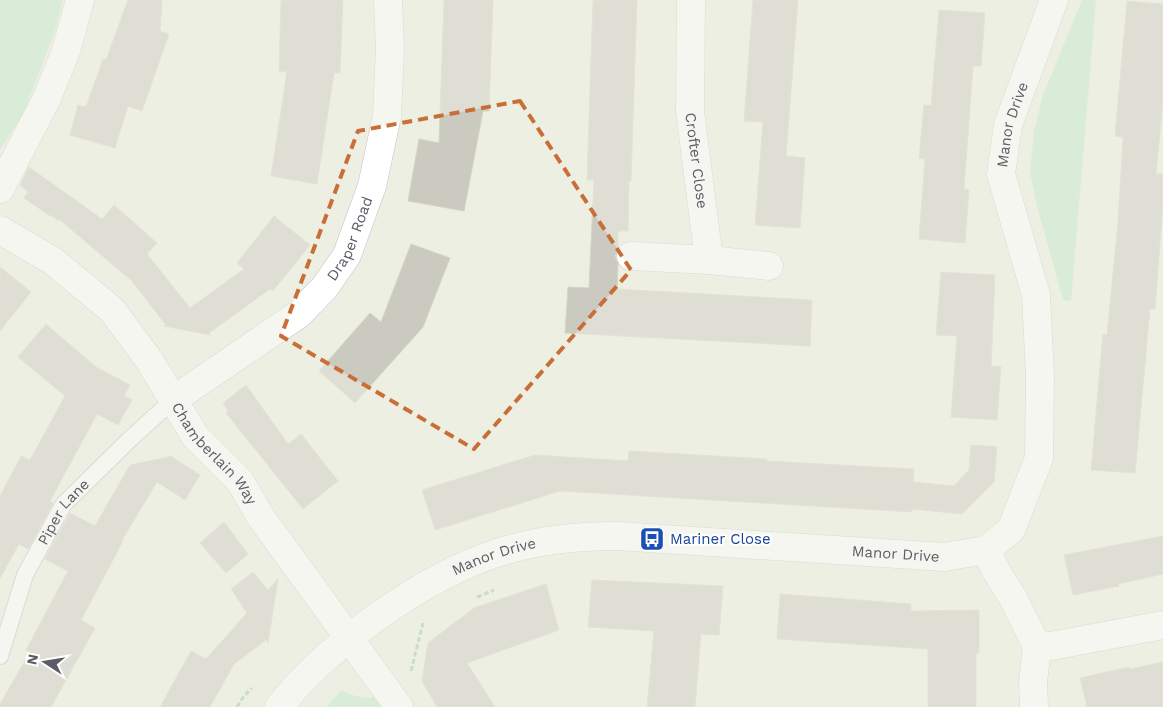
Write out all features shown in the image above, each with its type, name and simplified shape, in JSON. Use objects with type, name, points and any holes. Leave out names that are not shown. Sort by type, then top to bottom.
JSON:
[{"type":"street","points":[[0,189],[47,98],[66,51],[80,0]]},
{"type":"street","name":"Draper Road","points":[[173,400],[299,314],[325,287],[347,255],[372,186],[387,116],[390,49],[388,0]]},
{"type":"street","name":"Crofter Close","points":[[691,0],[690,111],[709,260]]},
{"type":"street","name":"Manor Drive","points":[[279,707],[296,685],[386,610],[464,566],[496,553],[555,539],[617,536],[944,557],[986,550],[1011,530],[1038,458],[1040,376],[1036,295],[1001,174],[1008,125],[1054,0]]},
{"type":"street","name":"Chamberlain Way","points":[[0,230],[53,261],[112,310],[149,360],[195,436],[240,481],[260,516],[398,706]]},
{"type":"street","points":[[631,256],[709,260],[769,266]]},
{"type":"street","points":[[986,550],[1013,598],[1037,647],[1033,682],[1034,707]]},
{"type":"street","points":[[1037,647],[1163,625]]},
{"type":"lane","name":"Piper Lane","points":[[0,656],[25,574],[63,505],[173,400]]},
{"type":"path","points":[[469,600],[502,586]]},
{"type":"path","points":[[398,706],[414,692],[408,682],[423,622]]},
{"type":"highlighted area","points":[[520,101],[631,270],[474,449],[281,336],[358,131]]},
{"type":"green space","points":[[0,0],[63,0],[56,28],[24,113],[0,150]]},
{"type":"green space","points":[[1082,0],[1096,0],[1071,301],[1063,300],[1038,210],[1030,173],[1034,131],[1043,95]]},
{"type":"green space","points":[[342,690],[362,697],[383,695],[391,707],[326,707]]},
{"type":"building","points":[[128,0],[162,0],[160,31],[169,34],[142,111],[128,106],[115,148],[70,135],[78,105],[86,107],[103,59],[106,60]]},
{"type":"building","points":[[281,0],[343,0],[340,73],[334,73],[317,184],[271,176],[287,72],[279,71]]},
{"type":"building","points":[[444,0],[493,0],[489,111],[483,111],[464,211],[408,201],[419,139],[439,143]]},
{"type":"building","points":[[593,0],[637,0],[628,231],[618,231],[618,247],[615,256],[618,264],[617,289],[812,300],[810,346],[565,333],[568,287],[589,288],[594,180],[587,180]]},
{"type":"building","points":[[753,0],[798,0],[786,156],[805,158],[800,228],[755,225],[763,122],[744,121]]},
{"type":"building","points":[[1127,1],[1163,4],[1163,101],[1156,174],[1163,174],[1163,204],[1155,309],[1150,309],[1135,473],[1091,470],[1103,334],[1107,335],[1118,222],[1123,137],[1115,136]]},
{"type":"building","points":[[939,10],[985,13],[981,66],[973,66],[964,189],[969,190],[965,243],[919,239],[925,159],[919,158],[924,105],[931,106]]},
{"type":"building","points":[[29,167],[102,219],[114,205],[157,243],[147,254],[190,308],[244,269],[237,263],[274,216],[310,245],[273,291],[270,289],[209,333],[210,335],[164,326],[166,325],[132,281],[60,220],[50,216],[24,198],[28,192],[20,185]]},
{"type":"building","points":[[411,244],[450,258],[423,327],[355,403],[319,371],[370,313],[381,322]]},
{"type":"building","points":[[0,267],[31,292],[0,331]]},
{"type":"building","points":[[941,272],[995,275],[991,366],[1001,367],[997,420],[951,417],[957,336],[936,335]]},
{"type":"building","points":[[46,324],[96,367],[130,385],[124,396],[132,400],[118,425],[97,414],[50,501],[53,503],[28,549],[19,544],[0,578],[0,496],[21,456],[30,460],[65,396],[18,357]]},
{"type":"building","points":[[246,385],[288,444],[301,434],[338,481],[303,509],[226,413],[228,411],[223,403]]},
{"type":"building","points":[[971,445],[997,447],[994,482],[962,514],[912,509],[912,512],[560,491],[435,530],[422,490],[535,455],[628,461],[629,451],[914,469],[913,482],[954,486],[969,470]]},
{"type":"building","points":[[173,456],[200,475],[185,500],[157,482],[122,540],[81,620],[95,628],[51,707],[0,707],[30,652],[26,650],[68,571],[45,559],[70,513],[95,526],[130,465]]},
{"type":"building","points":[[224,522],[248,554],[226,573],[200,543]]},
{"type":"building","points":[[1163,536],[1163,574],[1118,584],[1119,586],[1073,595],[1064,555]]},
{"type":"building","points":[[253,572],[268,590],[278,579],[268,643],[266,640],[234,664],[210,707],[160,707],[191,651],[206,659],[247,613],[231,589]]},
{"type":"building","points":[[592,580],[723,586],[719,635],[701,634],[695,707],[647,707],[654,631],[588,627]]},
{"type":"building","points":[[546,584],[559,630],[467,663],[495,707],[437,707],[422,681],[428,643],[474,608]]},
{"type":"building","points":[[780,594],[911,604],[911,611],[979,610],[979,653],[976,653],[976,707],[928,707],[928,649],[777,639]]},
{"type":"building","points":[[1163,662],[1163,707],[1087,707],[1080,678],[1129,667],[1130,669]]},
{"type":"place","name":"Mariner Close","points":[[652,539]]}]
